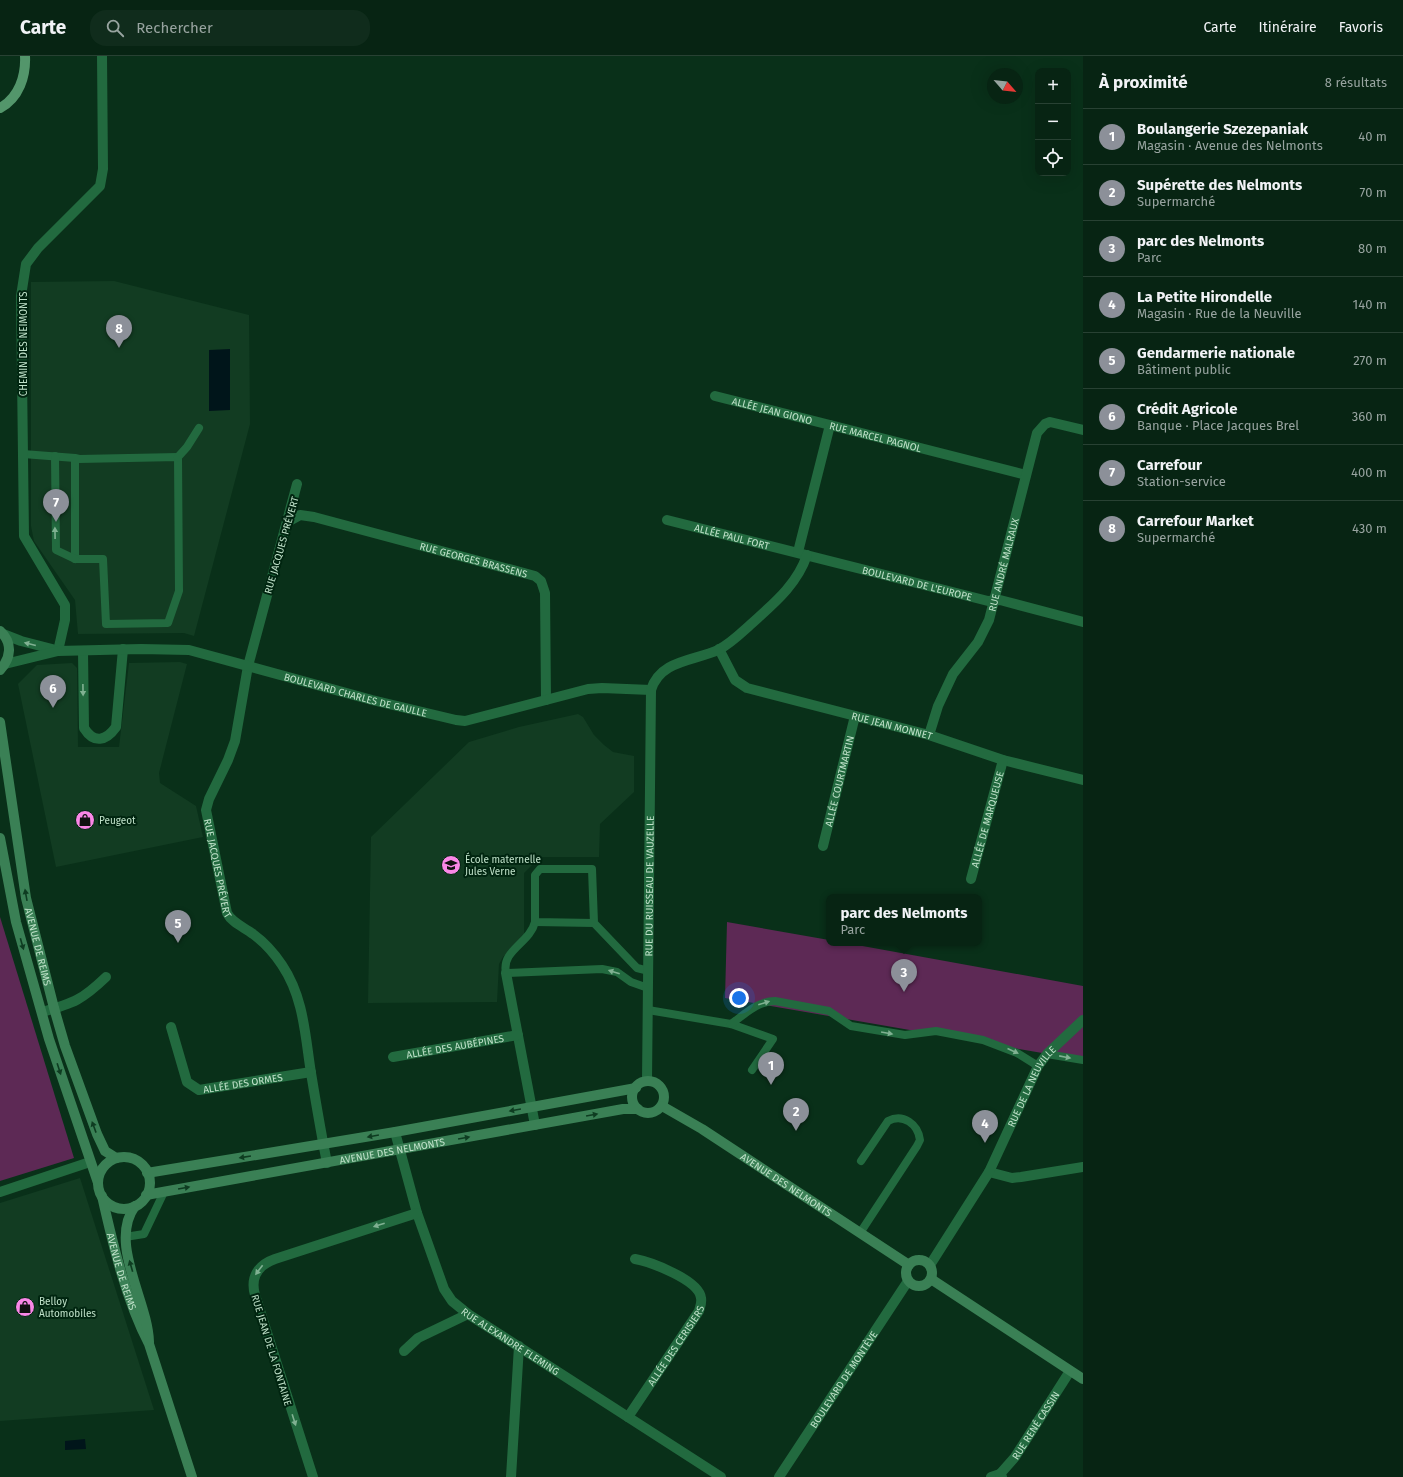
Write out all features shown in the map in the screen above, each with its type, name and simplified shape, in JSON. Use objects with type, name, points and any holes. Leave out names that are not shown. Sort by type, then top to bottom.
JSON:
[{"type":"main road","points":[[1,109],[14,96],[22,82],[25,68],[25,56]]},
{"type":"street","name":"CHEMIN DES NEIMONTS","points":[[58,651],[65,620],[65,605],[24,536],[21,296],[26,264],[38,248],[100,186],[104,169],[102,56]]},
{"type":"street","name":"ALLÉE JEAN GIONO","points":[[715,396],[830,425]]},
{"type":"street","name":"RUE ANDRÉ MALRAUX","points":[[929,735],[947,684],[959,665],[973,649],[989,620],[1037,433],[1045,424],[1057,423],[1083,430]]},
{"type":"street","name":"RUE MARCEL PAGNOL","points":[[803,553],[830,425],[1026,475]]},
{"type":"street","name":"RUE JACQUES PRÉVERT","points":[[297,484],[289,520],[284,531],[248,666],[235,741],[207,806],[206,816],[227,913],[232,920],[252,933],[269,948],[282,965],[294,986],[303,1014],[311,1072],[327,1163]]},
{"type":"street","name":"RUE GEORGES BRASSENS","points":[[289,520],[300,515],[314,517],[535,576],[541,581],[545,593],[546,700]]},
{"type":"street","name":"ALLÉE PAUL FORT","points":[[667,520],[803,553]]},
{"type":"street","name":"BOULEVARD DE L'EUROPE","points":[[803,553],[994,601],[1000,600],[1083,622]]},
{"type":"street","points":[[651,690],[655,678],[664,669],[719,649],[736,638],[788,589],[801,569],[803,553]]},
{"type":"street","points":[[2,633],[10,649],[3,667]]},
{"type":"street","name":"BOULEVARD CHARLES DE GAULLE","points":[[2,633],[21,642],[58,651],[123,649],[189,650],[456,720],[475,719],[596,688],[651,690]]},
{"type":"street","points":[[83,651],[84,728],[89,736],[100,739],[110,735],[116,727],[123,649]]},
{"type":"street","name":"RUE JEAN MONNET","points":[[719,649],[731,675],[741,685],[761,692],[929,735],[1003,760],[1083,780]]},
{"type":"street","name":"BOULEVARD CHARLES DE GAULLE","points":[[3,667],[58,651]]},
{"type":"street","name":"RUE DU RUISSEAU DE VAUZELLE","points":[[648,1082],[651,690]]},
{"type":"street","name":"ALLÉE COURTMARTIN","points":[[822,846],[855,716]]},
{"type":"street","name":"AVENUE DE REIMS","points":[[0,722],[26,898],[54,1008],[65,1046],[96,1134],[105,1151],[116,1158]]},
{"type":"street","name":"ALLÉE DE MARQUEUSE","points":[[971,879],[1003,760]]},
{"type":"street","name":"AVENUE DE REIMS","points":[[0,838],[16,922],[42,1012],[102,1196],[114,1249],[140,1326],[150,1344],[192,1477]]},
{"type":"street","name":"ALLÉE DES AUBÉPINES","points":[[506,973],[535,1125]]},
{"type":"street","points":[[42,1012],[73,1003],[88,994],[106,977]]},
{"type":"street","name":"RUE DE LA NEUVILLE","points":[[930,1265],[989,1172],[1038,1066],[1047,1054],[1083,1020]]},
{"type":"street","name":"ALLÉE DES ORMES","points":[[172,1027],[187,1082],[198,1090],[311,1072]]},
{"type":"street","name":"ALLÉE DES AUBÉPINES","points":[[393,1057],[518,1035]]},
{"type":"street","points":[[648,1082],[657,1084],[663,1091],[664,1101],[662,1106]]},
{"type":"street","name":"AVENUE DES NELMONTS","points":[[147,1173],[323,1145],[636,1088],[648,1082]]},
{"type":"street","points":[[636,1088],[633,1101],[638,1109]]},
{"type":"street","name":"AVENUE DES NELMONTS","points":[[146,1195],[623,1109],[638,1109],[650,1113],[659,1110],[662,1106],[697,1126],[909,1265]]},
{"type":"street","name":"RUE ALEXANDRE FLEMING","points":[[394,1132],[417,1213],[447,1296],[468,1314],[721,1477]]},
{"type":"street","points":[[98,1183],[102,1168],[116,1158],[132,1158],[144,1167],[147,1173],[149,1188],[146,1195]]},
{"type":"street","points":[[0,1192],[90,1162]]},
{"type":"street","points":[[989,1172],[1012,1178],[1083,1167]]},
{"type":"street","name":"AVENUE DE REIMS","points":[[146,1195],[135,1206],[127,1222],[125,1237],[126,1246],[149,1327],[150,1344]]},
{"type":"street","points":[[102,1196],[113,1206],[120,1208],[135,1206]]},
{"type":"street","name":"RUE JEAN DE LA FONTAINE","points":[[313,1477],[253,1288],[255,1274],[263,1264],[275,1259],[417,1213]]},
{"type":"street","name":"ALLÉE DES CERISIERS","points":[[628,1417],[698,1311],[701,1304],[701,1298],[697,1290],[672,1272],[655,1264],[635,1259]]},
{"type":"street","points":[[915,1260],[919,1260],[930,1265],[932,1272],[931,1279],[922,1286],[914,1286],[908,1280],[906,1272],[909,1265],[915,1260]]},
{"type":"street","points":[[931,1279],[1083,1379]]},
{"type":"street","name":"BOULEVARD DE MONTÈVE","points":[[779,1477],[908,1280]]},
{"type":"street","points":[[404,1351],[418,1338],[468,1314]]},
{"type":"street","points":[[511,1477],[519,1346]]},
{"type":"street","name":"RUE RENÉ CASSIN","points":[[998,1476],[1015,1457],[1070,1371]]},
{"type":"lane","points":[[54,456],[56,550],[75,559],[103,558],[106,624],[168,623],[179,591],[178,457],[187,447],[199,428]]},
{"type":"lane","points":[[23,454],[75,458],[178,457]]},
{"type":"lane","points":[[75,458],[75,559]]},
{"type":"lane","points":[[648,988],[631,982],[617,972],[602,969],[506,973],[506,958],[533,930],[535,922],[535,874],[540,868],[592,868],[594,923],[637,968],[649,971]]},
{"type":"lane","points":[[535,922],[594,923]]},
{"type":"lane","points":[[731,1024],[755,1007],[766,1002],[775,1001],[829,1011],[851,1026],[905,1035],[928,1030],[983,1040],[1017,1053],[1038,1066]]},
{"type":"lane","points":[[648,1010],[731,1024],[773,1039],[752,1070]]},
{"type":"lane","points":[[1047,1054],[1083,1060]]},
{"type":"lane","points":[[860,1233],[917,1146],[920,1140],[916,1127],[901,1118],[894,1118],[888,1121],[881,1129],[861,1161]]},
{"type":"lane","points":[[125,1237],[144,1234],[164,1192]]},
{"type":"shaded area","points":[[114,281],[249,315],[250,424],[194,636],[184,633],[78,634],[75,600],[34,541],[31,526],[31,282]]},
{"type":"shaded area","points":[[230,349],[230,410],[209,411],[209,350]]},
{"type":"shaded area","points":[[180,662],[187,664],[159,773],[160,783],[196,806],[203,837],[56,867],[18,684],[37,665],[72,663],[77,668],[78,747],[119,747],[129,663]]},
{"type":"shaded area","name":"École maternelle Jules Verne","points":[[578,714],[583,717],[594,735],[613,752],[634,756],[634,792],[600,824],[599,857],[540,857],[524,873],[524,935],[503,957],[499,964],[497,1002],[368,1003],[371,837],[469,742],[519,727]]},
{"type":"shaded area","points":[[0,917],[74,1158],[0,1181]]},
{"type":"shaded area","points":[[727,922],[826,939],[826,946],[863,946],[1083,986],[1083,1060],[725,998]]},
{"type":"shaded area","points":[[80,1178],[154,1410],[0,1421],[0,1203]]},
{"type":"shaded area","points":[[85,1439],[86,1449],[65,1450],[65,1441]]},
{"type":"place","name":"Carrefour Market","points":[[119,348]]},
{"type":"place","name":"Carrefour","points":[[56,522]]},
{"type":"place","name":"Crédit Agricole","points":[[53,708]]},
{"type":"place","name":"Peugeot","points":[[85,820]]},
{"type":"place","name":"École maternelle Jules Verne","points":[[451,865]]},
{"type":"place","name":"Gendarmerie nationale","points":[[178,943]]},
{"type":"place","name":"parc des Nelmonts","points":[[904,992]]},
{"type":"place","name":"Boulangerie Szezepaniak","points":[[771,1085]]},
{"type":"place","name":"Supérette des Nelmonts","points":[[796,1131]]},
{"type":"place","name":"La Petite Hirondelle","points":[[985,1143]]},
{"type":"place","name":"Belloy Automobiles","points":[[25,1307]]}]
